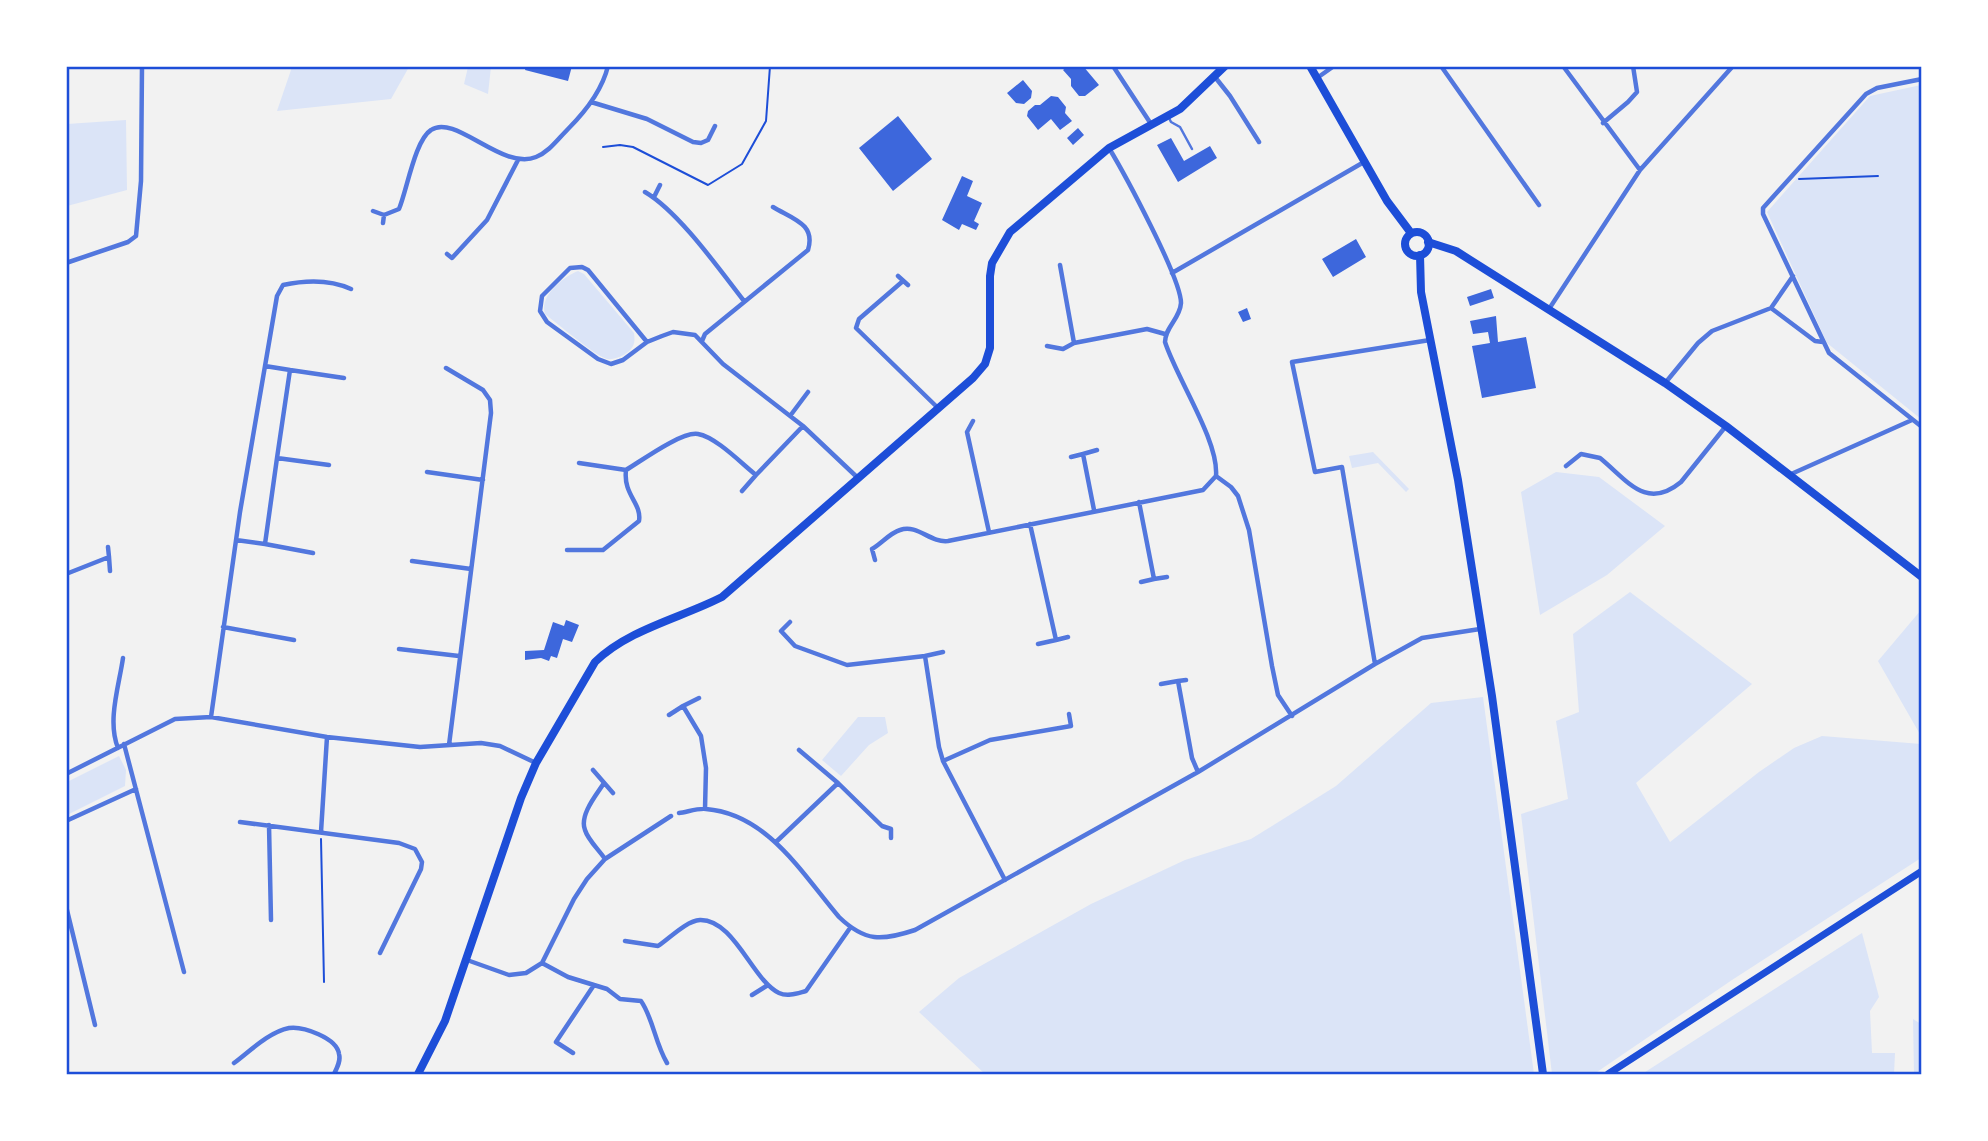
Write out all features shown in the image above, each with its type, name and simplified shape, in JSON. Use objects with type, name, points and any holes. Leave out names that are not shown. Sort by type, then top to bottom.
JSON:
[{"type":"main road","points":[[418,1074],[445,1021],[509,833],[536,763],[585,677],[607,650],[628,638],[722,597],[939,409],[985,364],[990,348],[990,270],[1002,242],[1034,209],[1109,148],[1168,116],[1192,99],[1225,66]]},
{"type":"main road","points":[[1310,66],[1398,219],[1411,233],[1422,233],[1428,242],[1456,251],[1665,383],[1726,426],[1922,577]]},
{"type":"main road","points":[[1411,233],[1405,246],[1413,255],[1420,255],[1427,250],[1428,242]]},
{"type":"main road","points":[[1420,255],[1421,292],[1458,480],[1481,629],[1543,1074]]},
{"type":"main road","points":[[1608,1074],[1922,871]]},
{"type":"street","points":[[66,263],[128,242],[136,236],[141,181],[142,66]]},
{"type":"street","points":[[373,211],[384,215],[399,209],[419,147],[429,130],[434,128],[450,127],[518,160],[534,158],[545,152],[576,122],[591,102],[604,80],[608,66]]},
{"type":"street","points":[[1113,66],[1151,124]]},
{"type":"street","points":[[1316,78],[1334,66]]},
{"type":"street","points":[[1441,66],[1539,205]]},
{"type":"street","points":[[1563,66],[1640,170]]},
{"type":"street","points":[[1603,123],[1636,92],[1633,66]]},
{"type":"street","points":[[1548,309],[1640,170],[1733,66]]},
{"type":"street","points":[[1215,77],[1259,142]]},
{"type":"street","points":[[1922,79],[1877,88],[1866,94],[1763,208],[1763,214],[1829,353],[1922,427]]},
{"type":"street","points":[[591,102],[647,119],[693,142],[701,143],[708,139],[715,125]]},
{"type":"street","points":[[874,560],[872,549],[904,528],[915,529],[941,542],[1203,490],[1216,476],[1217,466],[1212,446],[1168,353],[1165,334],[1181,303],[1172,272],[1125,173],[1109,148]]},
{"type":"street","points":[[447,254],[452,258],[487,220],[518,160]]},
{"type":"street","points":[[1172,272],[1364,162]]},
{"type":"street","points":[[654,197],[660,185]]},
{"type":"street","points":[[645,192],[654,197],[694,238],[744,301]]},
{"type":"street","points":[[702,341],[705,334],[808,250],[811,239],[808,229],[773,207]]},
{"type":"street","points":[[383,223],[384,215]]},
{"type":"street","points":[[1060,265],[1074,343]]},
{"type":"street","points":[[647,342],[588,270],[582,267],[570,268],[542,296],[539,306],[541,317],[598,359],[611,364],[623,360],[647,342],[673,332],[685,332],[702,341],[723,364],[803,426],[859,480]]},
{"type":"street","points":[[898,276],[906,283],[859,319],[856,328],[939,409]]},
{"type":"street","points":[[1665,383],[1698,342],[1712,331],[1771,308],[1793,276]]},
{"type":"street","points":[[211,718],[236,540],[277,296],[284,285],[325,281],[351,289]]},
{"type":"street","points":[[1771,308],[1815,341],[1823,342]]},
{"type":"street","points":[[1047,346],[1063,349],[1074,343],[1147,329],[1165,334]]},
{"type":"street","points":[[1375,664],[1342,467],[1315,472],[1292,362],[1431,340]]},
{"type":"street","points":[[265,366],[344,378]]},
{"type":"street","points":[[446,368],[483,390],[491,400],[449,745]]},
{"type":"street","points":[[265,544],[289,370]]},
{"type":"street","points":[[790,416],[808,392]]},
{"type":"street","points":[[1788,475],[1912,419]]},
{"type":"street","points":[[973,421],[967,432],[989,532]]},
{"type":"street","points":[[742,491],[803,426]]},
{"type":"street","points":[[1566,466],[1581,454],[1593,455],[1601,458],[1639,490],[1648,495],[1657,495],[1673,489],[1681,482],[1726,426]]},
{"type":"street","points":[[579,463],[626,470],[684,436],[696,433],[709,438],[756,475]]},
{"type":"street","points":[[1071,457],[1097,450]]},
{"type":"street","points":[[1083,454],[1094,510]]},
{"type":"street","points":[[277,457],[329,465]]},
{"type":"street","points":[[567,550],[603,550],[639,521],[640,514],[624,482],[626,470]]},
{"type":"street","points":[[426,472],[483,480]]},
{"type":"street","points":[[1216,476],[1231,486],[1238,496],[1249,530],[1278,695],[1292,716]]},
{"type":"street","points":[[1139,502],[1154,579]]},
{"type":"street","points":[[1030,524],[1056,640]]},
{"type":"street","points":[[236,540],[313,553]]},
{"type":"street","points":[[108,547],[110,571]]},
{"type":"street","points":[[66,574],[109,557]]},
{"type":"street","points":[[412,561],[471,569]]},
{"type":"street","points":[[1141,582],[1167,577]]},
{"type":"street","points":[[790,622],[781,631],[795,646],[847,665],[943,652]]},
{"type":"street","points":[[223,628],[294,640]]},
{"type":"street","points":[[679,813],[705,809],[753,824],[776,842],[850,928],[872,938],[890,938],[915,930],[1198,772],[1422,638],[1481,629]]},
{"type":"street","points":[[1038,643],[1068,637]]},
{"type":"street","points":[[399,649],[459,656]]},
{"type":"street","points":[[925,656],[943,761],[1005,880]]},
{"type":"street","points":[[118,748],[114,715],[123,658]]},
{"type":"street","points":[[1161,684],[1186,680]]},
{"type":"street","points":[[1178,681],[1192,758],[1198,772]]},
{"type":"street","points":[[668,715],[699,698]]},
{"type":"street","points":[[683,706],[701,736],[706,768],[705,809]]},
{"type":"street","points":[[943,761],[990,740],[1071,726],[1069,714]]},
{"type":"street","points":[[66,774],[175,719],[211,718],[327,737],[420,747],[481,743],[500,746],[536,763]]},
{"type":"street","points":[[321,832],[327,737]]},
{"type":"street","points":[[124,744],[184,972]]},
{"type":"street","points":[[799,750],[883,826],[891,830],[891,838]]},
{"type":"street","points":[[593,770],[613,793]]},
{"type":"street","points":[[604,783],[584,820],[584,829],[605,859]]},
{"type":"street","points":[[776,842],[838,783]]},
{"type":"street","points":[[66,821],[136,789]]},
{"type":"street","points":[[467,960],[509,975],[526,973],[542,963],[587,879],[605,859],[671,816]]},
{"type":"street","points":[[240,822],[411,846],[420,854],[421,869],[380,953]]},
{"type":"street","points":[[269,825],[271,920]]},
{"type":"street","points":[[66,906],[95,1025]]},
{"type":"street","points":[[625,941],[658,946],[690,923],[701,920],[713,924],[725,933],[768,985],[780,993],[791,995],[806,992],[850,928]]},
{"type":"street","points":[[542,963],[568,977],[607,989],[620,999],[641,1001],[650,1013],[650,1023],[667,1063]]},
{"type":"street","points":[[573,1054],[556,1042],[594,985]]},
{"type":"street","points":[[752,995],[768,985]]},
{"type":"street","points":[[234,1063],[271,1036],[288,1028],[297,1028],[323,1037],[337,1046],[340,1056],[334,1074]]},
{"type":"lane","points":[[1168,116],[1171,122],[1180,127],[1192,149]]},
{"type":"path","points":[[1793,174],[1797,179],[1808,180],[1878,176]]},
{"type":"path","points":[[321,832],[324,982]]},
{"type":"shaded area","points":[[292,66],[409,67],[391,99],[277,111]]},
{"type":"shaded area","points":[[468,67],[491,67],[488,94],[464,84]]},
{"type":"shaded area","points":[[1921,85],[1921,419],[1827,343],[1767,212],[1870,96]]},
{"type":"shaded area","points":[[126,120],[127,190],[67,206],[67,124]]},
{"type":"shaded area","points":[[578,271],[584,274],[634,333],[633,345],[624,355],[610,359],[601,357],[545,314],[544,307],[549,294],[559,282]]},
{"type":"shaded area","points":[[1373,452],[1409,489],[1406,492],[1378,463],[1352,468],[1349,456]]},
{"type":"shaded area","points":[[1556,472],[1599,477],[1665,526],[1607,575],[1540,615],[1521,492]]},
{"type":"shaded area","points":[[1630,592],[1752,684],[1636,783],[1670,842],[1759,772],[1794,748],[1822,736],[1921,744],[1921,858],[1732,980],[1594,1074],[1552,1074],[1521,814],[1568,799],[1556,721],[1579,712],[1573,634]]},
{"type":"shaded area","points":[[1921,610],[1921,736],[1878,661]]},
{"type":"shaded area","points":[[1483,697],[1534,1074],[985,1074],[919,1012],[959,978],[1091,904],[1185,860],[1251,839],[1336,786],[1431,703]]},
{"type":"shaded area","points":[[858,717],[885,717],[888,733],[869,745],[841,776],[822,760]]},
{"type":"shaded area","points":[[119,756],[126,770],[125,786],[67,815],[67,782]]},
{"type":"shaded area","points":[[1862,933],[1879,997],[1870,1011],[1872,1053],[1895,1053],[1894,1074],[1642,1074]]},
{"type":"shaded area","points":[[1913,1019],[1921,1024],[1921,1074],[1914,1074]]},
{"type":"building","points":[[526,66],[572,66],[568,81],[525,70]]},
{"type":"building","points":[[1068,66],[1083,66],[1099,85],[1085,96],[1079,96],[1063,70]]},
{"type":"building","points":[[1023,80],[1032,91],[1031,98],[1024,104],[1016,103],[1007,93]]},
{"type":"building","points":[[1051,96],[1058,97],[1072,121],[1060,130],[1051,119],[1038,130],[1027,116],[1028,111]]},
{"type":"building","points":[[898,116],[932,159],[893,191],[859,148]]},
{"type":"building","points":[[1078,128],[1084,135],[1073,145],[1067,138]]},
{"type":"building","points":[[1171,138],[1184,161],[1210,146],[1217,158],[1178,182],[1157,145]]},
{"type":"building","points":[[962,176],[973,181],[967,196],[982,203],[974,221],[979,224],[976,230],[962,224],[959,230],[942,220]]},
{"type":"building","points":[[1356,239],[1366,257],[1333,277],[1322,259]]},
{"type":"building","points":[[1491,289],[1494,298],[1470,306],[1467,297]]},
{"type":"building","points":[[1247,308],[1251,319],[1243,322],[1238,312]]},
{"type":"building","points":[[1496,316],[1498,342],[1526,337],[1536,388],[1482,398],[1472,346],[1490,343],[1488,332],[1473,334],[1470,321]]},
{"type":"building","points":[[566,620],[579,625],[572,642],[563,639],[557,658],[551,656],[549,661],[541,658],[525,660],[525,651],[544,650],[553,622],[564,626]]}]
